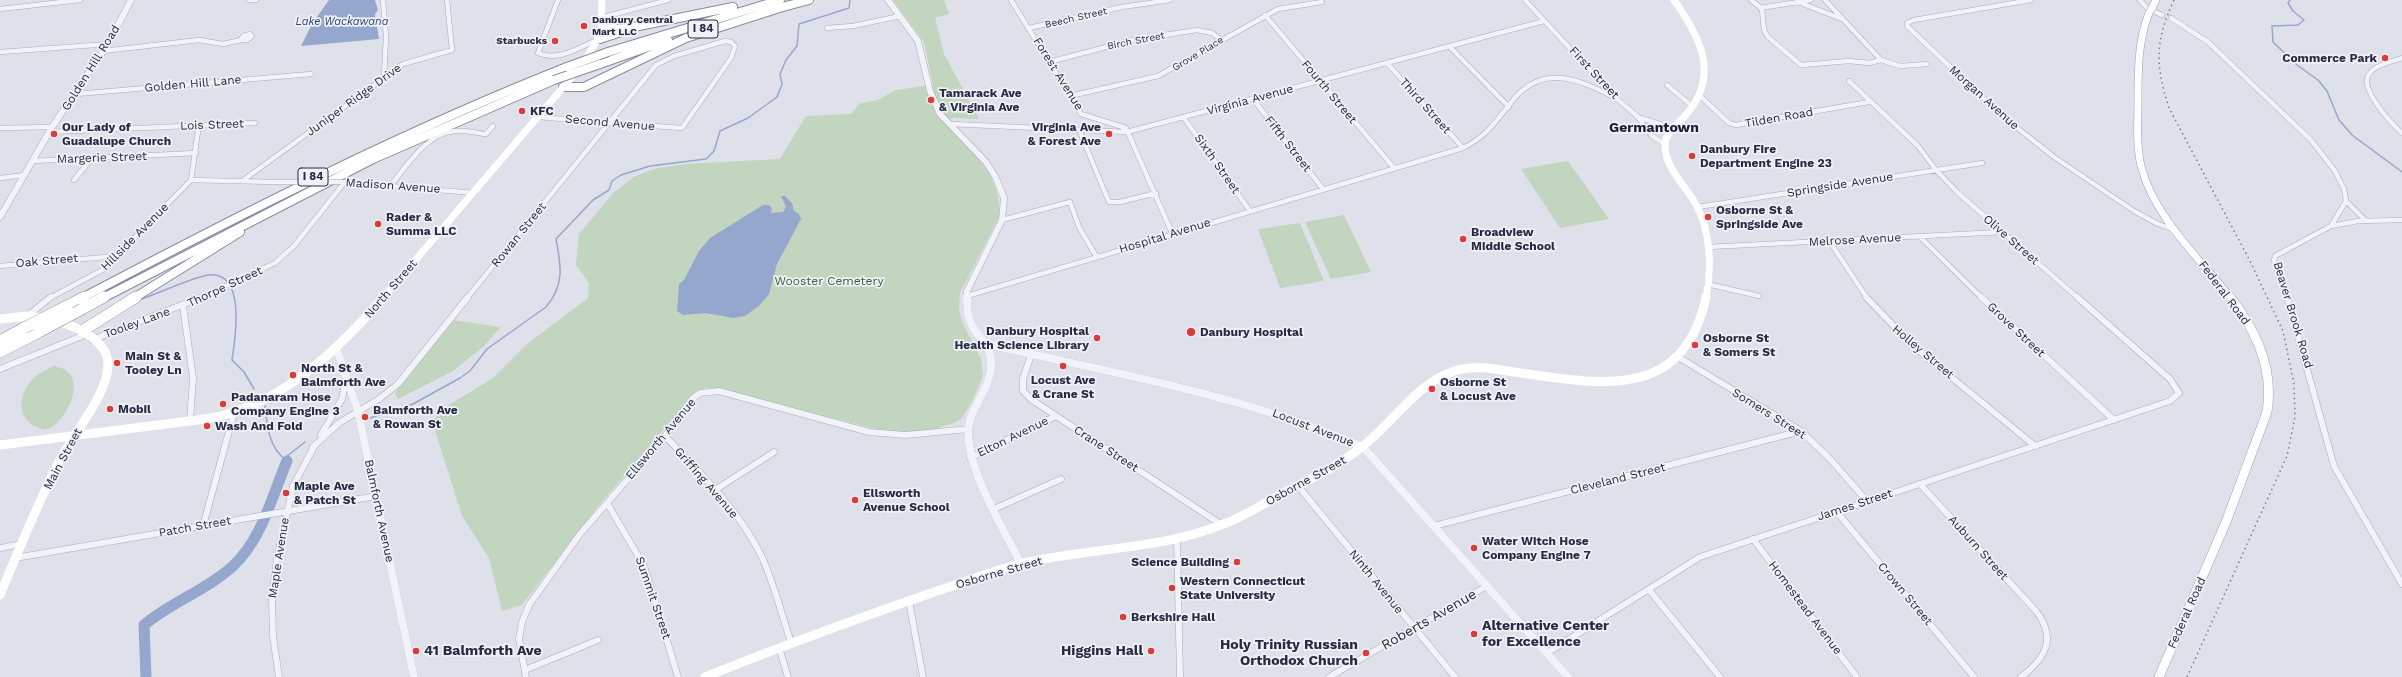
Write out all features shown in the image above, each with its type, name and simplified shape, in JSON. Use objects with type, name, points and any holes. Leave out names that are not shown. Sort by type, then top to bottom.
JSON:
[{"type":"highway","points":[[604,20],[617,29],[649,24],[764,0]]},
{"type":"highway","name":"I 84","points":[[0,339],[67,306],[336,166],[452,113],[608,52],[780,0]]},
{"type":"highway","name":"I 84","points":[[0,352],[355,166],[458,119],[554,80],[600,64],[698,31],[809,0]]},
{"type":"highway","points":[[563,87],[584,87],[686,38],[789,5]]},
{"type":"highway","points":[[600,39],[649,24]]},
{"type":"highway","points":[[87,335],[270,214],[355,166]]},
{"type":"main road","name":"North Street","points":[[0,445],[55,436],[73,436],[234,414],[249,408],[274,394],[336,347],[364,320],[539,117],[600,39],[604,20],[602,0]]},
{"type":"main road","points":[[1665,144],[1668,134],[1692,106],[1699,95],[1704,66],[1701,43],[1693,27],[1674,0]]},
{"type":"main road","name":"Federal Road","points":[[2156,0],[2142,28],[2139,48],[2138,143],[2140,160],[2150,188],[2176,230],[2227,292],[2253,332],[2267,374],[2269,394],[2266,414],[2233,506],[2158,677]]},
{"type":"main road","name":"Osborne Street","points":[[705,677],[715,675],[791,642],[1021,564],[1178,540],[1222,525],[1298,486],[1363,447],[1397,412],[1431,384],[1456,370],[1487,369],[1608,382],[1639,378],[1656,372],[1678,357],[1688,346],[1701,317],[1707,284],[1708,247],[1704,222],[1698,207],[1667,156],[1665,144]]},
{"type":"main road","points":[[0,319],[27,316],[67,323],[87,335]]},
{"type":"main road","name":"Main Street","points":[[0,595],[21,544],[73,436],[103,385],[108,372],[107,357],[87,335]]},
{"type":"street","points":[[0,10],[80,0]]},
{"type":"street","name":"Golden Hill Road","points":[[0,217],[51,129],[76,94],[108,44],[131,0]]},
{"type":"street","points":[[249,0],[256,0]]},
{"type":"street","points":[[383,0],[386,36],[384,78]]},
{"type":"street","name":"Juniper Ridge Drive","points":[[242,181],[411,60],[452,50],[447,0]]},
{"type":"street","points":[[558,0],[538,53],[543,56],[551,57],[600,39]]},
{"type":"street","points":[[604,20],[668,0]]},
{"type":"street","points":[[888,0],[918,41],[935,105],[950,124],[974,148],[995,176],[1004,198],[1002,220],[970,282],[967,296],[971,324],[987,344],[991,362],[989,377],[973,413],[969,429],[968,447],[970,458],[1021,564]]},
{"type":"street","name":"Forest Avenue","points":[[1011,0],[1081,114],[1117,124],[1126,128],[1127,132]]},
{"type":"street","name":"Beech Street","points":[[1029,28],[1122,7],[1170,0]]},
{"type":"street","name":"First Street","points":[[1526,0],[1616,99],[1637,116],[1652,136],[1665,144]]},
{"type":"street","points":[[1751,0],[1760,8],[1765,22],[1764,30],[1768,37],[1801,65],[1808,67],[1844,61],[1871,64],[1881,60]]},
{"type":"street","points":[[1760,8],[1811,0]]},
{"type":"street","points":[[1825,0],[1881,60],[1900,66],[1926,64]]},
{"type":"street","name":"Morgan Avenue","points":[[2030,0],[1914,20],[1907,23],[1907,26],[2001,115],[2054,158],[2134,211],[2158,224],[2176,230]]},
{"type":"street","points":[[2140,0],[2147,8],[2162,15]]},
{"type":"street","name":"Grove Place","points":[[1070,96],[1095,88],[1158,76],[1264,15],[1290,6],[1320,1]]},
{"type":"street","points":[[1798,2],[1842,19]]},
{"type":"street","name":"Fourth Street","points":[[1264,15],[1394,168]]},
{"type":"street","points":[[827,28],[853,26],[900,16]]},
{"type":"street","points":[[2171,18],[2184,25],[2211,46],[2318,147],[2337,175],[2346,195],[2346,201],[2331,226]]},
{"type":"street","name":"Virginia Avenue","points":[[950,124],[1127,132],[1184,118],[1544,20]]},
{"type":"street","name":"Birch Street","points":[[1049,62],[1133,40],[1197,30],[1212,33],[1221,40]]},
{"type":"street","points":[[103,51],[199,40],[223,44],[241,40]]},
{"type":"street","name":"Rowan Street","points":[[313,447],[330,429],[358,411],[388,395],[398,384],[609,123],[662,60],[715,43],[725,41],[731,42],[735,46],[731,58],[682,128]]},
{"type":"street","points":[[0,52],[108,44]]},
{"type":"street","points":[[1449,46],[1509,107]]},
{"type":"street","points":[[2402,58],[2374,68],[2367,77],[2367,83],[2375,100],[2394,126],[2402,133]]},
{"type":"street","name":"Third Street","points":[[1387,63],[1463,148]]},
{"type":"street","name":"Golden Hill Lane","points":[[76,94],[311,74]]},
{"type":"street","name":"Hospital Avenue","points":[[967,296],[1172,233],[1477,143],[1488,135],[1525,87],[1549,78],[1568,79],[1587,84],[1616,99]]},
{"type":"street","name":"Olive Street","points":[[1849,81],[1869,102],[1894,121],[1918,146],[1936,170],[2002,232],[2170,379],[2180,393]]},
{"type":"street","points":[[1667,85],[1692,106]]},
{"type":"street","name":"Tilden Road","points":[[1699,95],[1729,123],[1736,125],[1869,102]]},
{"type":"street","name":"Fifth Street","points":[[1253,99],[1323,189]]},
{"type":"street","points":[[1637,116],[1673,128]]},
{"type":"street","name":"Second Avenue","points":[[539,117],[682,128]]},
{"type":"street","name":"Sixth Street","points":[[1184,118],[1250,211]]},
{"type":"street","name":"Lois Street","points":[[0,128],[51,129],[255,123]]},
{"type":"street","points":[[191,180],[199,124]]},
{"type":"street","points":[[391,185],[414,157],[437,138],[452,131],[486,134],[493,126]]},
{"type":"street","points":[[1079,130],[1109,202],[1120,202],[1156,193]]},
{"type":"street","points":[[1127,132],[1156,193],[1172,233]]},
{"type":"street","name":"Margerie Street","points":[[32,161],[196,153]]},
{"type":"street","points":[[74,180],[92,158]]},
{"type":"street","name":"Springside Avenue","points":[[1698,207],[1982,164]]},
{"type":"street","points":[[0,178],[24,175]]},
{"type":"street","name":"Madison Avenue","points":[[191,180],[391,185],[474,192]]},
{"type":"street","name":"Hillside Avenue","points":[[27,316],[43,300],[92,277],[118,256],[191,180]]},
{"type":"street","name":"Thorpe Street","points":[[190,421],[194,402],[195,384],[183,306],[275,263],[285,255],[343,183]]},
{"type":"street","points":[[2346,201],[2366,221]]},
{"type":"street","points":[[1002,220],[1070,202],[1079,227],[1096,256]]},
{"type":"street","points":[[2331,226],[2366,221],[2402,220]]},
{"type":"street","name":"Beaver Brook Road","points":[[2331,226],[2282,251],[2275,256],[2274,261],[2294,316],[2334,466],[2351,499],[2402,584]]},
{"type":"street","name":"Melrose Avenue","points":[[1708,247],[1830,242],[2002,232]]},
{"type":"street","name":"Grove Street","points":[[1920,237],[1958,276],[2114,420]]},
{"type":"street","name":"Holley Street","points":[[1830,242],[1856,285],[1894,328],[2004,417],[2035,446]]},
{"type":"street","name":"Oak Street","points":[[0,266],[118,256]]},
{"type":"street","points":[[1707,284],[1759,296]]},
{"type":"street","name":"Tooley Lane","points":[[0,369],[87,335],[183,306]]},
{"type":"street","name":"Locust Avenue","points":[[987,344],[1244,403],[1333,433],[1363,447],[1568,677]]},
{"type":"street","name":"Balmforth Avenue","points":[[336,347],[358,411],[414,677]]},
{"type":"street","name":"Crane Street","points":[[1031,355],[1024,379],[1023,391],[1032,400],[1222,525]]},
{"type":"street","name":"Somers Street","points":[[1678,357],[1801,431],[1830,459],[1866,501]]},
{"type":"street","name":"Rowan Street","points":[[287,511],[293,486],[313,447],[338,410],[345,389],[346,378]]},
{"type":"street","name":"Ellsworth Avenue","points":[[525,673],[519,639],[522,622],[530,605],[580,534],[665,436],[692,399],[708,391],[719,391],[869,432],[892,436],[909,436],[969,429]]},
{"type":"street","name":"James Street","points":[[1547,653],[1650,591],[1700,557],[1753,540],[1836,510],[1920,484],[2170,401],[2180,393]]},
{"type":"street","points":[[203,526],[234,414]]},
{"type":"street","name":"Elton Avenue","points":[[970,458],[1056,416]]},
{"type":"street","name":"Cleveland Street","points":[[1434,526],[1801,431]]},
{"type":"street","name":"Griffing Avenue","points":[[665,436],[716,490],[758,550],[791,642]]},
{"type":"street","points":[[716,490],[774,452]]},
{"type":"street","points":[[994,509],[1061,479]]},
{"type":"street","name":"Auburn Street","points":[[1920,484],[2036,611],[2046,626],[2048,639],[2043,654],[2034,668],[2021,677]]},
{"type":"street","name":"Ninth Avenue","points":[[1298,486],[1455,677]]},
{"type":"street","name":"Patch Street","points":[[15,558],[376,496]]},
{"type":"street","name":"Summit Street","points":[[607,503],[633,544],[644,566],[678,677]]},
{"type":"street","name":"Crown Street","points":[[1836,510],[1974,677]]},
{"type":"street","name":"Maple Avenue","points":[[279,677],[274,636],[272,598],[287,511]]},
{"type":"street","points":[[1178,540],[1180,677]]},
{"type":"street","name":"Homestead Avenue","points":[[1753,540],[1857,677]]},
{"type":"street","points":[[0,548],[21,544]]},
{"type":"street","name":"Roberts Avenue","points":[[1329,677],[1340,674],[1487,586]]},
{"type":"street","points":[[1650,591],[1720,677]]},
{"type":"street","points":[[909,601],[923,677]]},
{"type":"street","points":[[525,673],[598,640]]},
{"type":"street","points":[[780,646],[788,677]]},
{"type":"green space","name":"Wooster Cemetery","points":[[893,0],[944,0],[949,14],[935,18],[944,54],[979,119],[954,118],[942,121],[963,141],[982,164],[996,189],[999,202],[999,217],[960,293],[959,310],[963,324],[981,359],[983,375],[974,398],[962,418],[954,423],[924,432],[891,433],[719,389],[705,388],[696,392],[599,505],[522,605],[502,611],[489,558],[462,516],[432,421],[449,405],[493,378],[527,344],[588,298],[589,283],[576,265],[579,234],[614,192],[634,177],[653,169],[685,164],[780,159],[806,116],[851,114],[860,103],[878,100],[896,90],[933,85],[924,42]]},
{"type":"green space","points":[[1568,161],[1609,219],[1560,228],[1521,169]]},
{"type":"green space","points":[[1344,215],[1371,272],[1331,279],[1305,222]]},
{"type":"green space","points":[[1300,223],[1324,281],[1280,288],[1258,229]]},
{"type":"green space","points":[[453,320],[501,327],[484,346],[453,371],[398,399],[395,393]]},
{"type":"green space","points":[[54,366],[67,371],[73,380],[74,391],[65,414],[57,423],[49,428],[42,429],[34,426],[24,415],[22,409],[23,395],[26,388],[36,376]]},
{"type":"water","name":"Lake Wackawana","points":[[329,0],[375,0],[378,10],[375,14],[379,39],[301,46],[312,24]]},
{"type":"water","points":[[781,196],[785,196],[792,203],[794,211],[799,214],[801,219],[777,264],[769,294],[760,305],[745,316],[733,318],[706,313],[683,315],[677,311],[679,284],[684,280],[699,251],[710,238],[763,205],[769,205],[772,208],[771,213],[783,212],[786,207]]},
{"type":"waterway","points":[[370,418],[413,404],[460,378],[470,371],[487,349],[546,307],[552,299],[559,283],[560,266],[556,239],[593,200],[609,190],[612,181],[621,175],[650,166],[706,159],[714,151],[720,131],[748,118],[777,97],[782,84],[780,74],[786,60],[797,46],[799,24],[849,8],[850,0]]},
{"type":"waterway","points":[[2290,0],[2288,3],[2293,11],[2304,20],[2298,25],[2272,26],[2273,42],[2297,65],[2318,80],[2327,91],[2339,120],[2352,135],[2402,172]]},
{"type":"waterway","points":[[139,300],[201,277],[208,275],[220,276],[229,283],[234,294],[236,323],[232,360],[244,372],[254,389]]},
{"type":"waterway","points":[[265,406],[270,436],[276,450],[281,456],[287,461],[286,457],[305,442]]},
{"type":"waterway","points":[[146,677],[144,625],[166,609],[212,582],[233,566],[243,555],[259,530],[287,461]]},
{"type":"railway","points":[[2174,0],[2163,28],[2160,41],[2159,66],[2164,93],[2169,108],[2250,261],[2283,331],[2294,384],[2295,417],[2287,456],[2187,677]]},
{"type":"place","name":"Danbury Central Mart LLC","points":[[584,26]]},
{"type":"place","name":"Starbucks","points":[[555,41]]},
{"type":"place","name":"Commerce Park","points":[[2385,58]]},
{"type":"place","name":"Tamarack Ave & Virginia Ave","points":[[931,100]]},
{"type":"place","name":"KFC","points":[[522,111]]},
{"type":"place","name":"Our Lady of Guadalupe Church","points":[[54,134]]},
{"type":"place","name":"Virginia Ave & Forest Ave","points":[[1109,134]]},
{"type":"place","name":"Danbury Fire Department Engine 23","points":[[1692,156]]},
{"type":"place","name":"Osborne St & Springside Ave","points":[[1708,217]]},
{"type":"place","name":"Rader & Summa LLC","points":[[378,224]]},
{"type":"place","name":"Broadview Middle School","points":[[1463,239]]},
{"type":"place","name":"Danbury Hospital","points":[[1191,332]]},
{"type":"place","name":"Danbury Hospital Health Science Library","points":[[1097,338]]},
{"type":"place","name":"Osborne St & Somers St","points":[[1695,345]]},
{"type":"place","name":"Main St & Tooley Ln","points":[[117,363]]},
{"type":"place","name":"Locust Ave & Crane St","points":[[1063,366]]},
{"type":"place","name":"North St & Balmforth Ave","points":[[293,375]]},
{"type":"place","name":"Osborne St & Locust Ave","points":[[1432,389]]},
{"type":"place","name":"Padanaram Hose Company Engine 3","points":[[223,404]]},
{"type":"place","name":"Mobil","points":[[110,409]]},
{"type":"place","name":"Balmforth Ave & Rowan St","points":[[365,417]]},
{"type":"place","name":"Wash And Fold","points":[[207,426]]},
{"type":"place","name":"Maple Ave & Patch St","points":[[286,493]]},
{"type":"place","name":"Ellsworth Avenue School","points":[[855,500]]},
{"type":"place","name":"Water Witch Hose Company Engine 7","points":[[1474,548]]},
{"type":"place","name":"Science Building","points":[[1237,562]]},
{"type":"place","name":"Western Connecticut State University","points":[[1172,588]]},
{"type":"place","name":"Berkshire Hall","points":[[1123,617]]},
{"type":"place","name":"Alternative Center for Excellence","points":[[1474,634]]},
{"type":"place","name":"41 Balmforth Ave","points":[[416,651]]},
{"type":"place","name":"Higgins Hall","points":[[1151,651]]},
{"type":"place","name":"Holy Trinity Russian Orthodox Church","points":[[1366,653]]},
{"type":"district","name":"Germantown","points":[[1654,128]]}]
